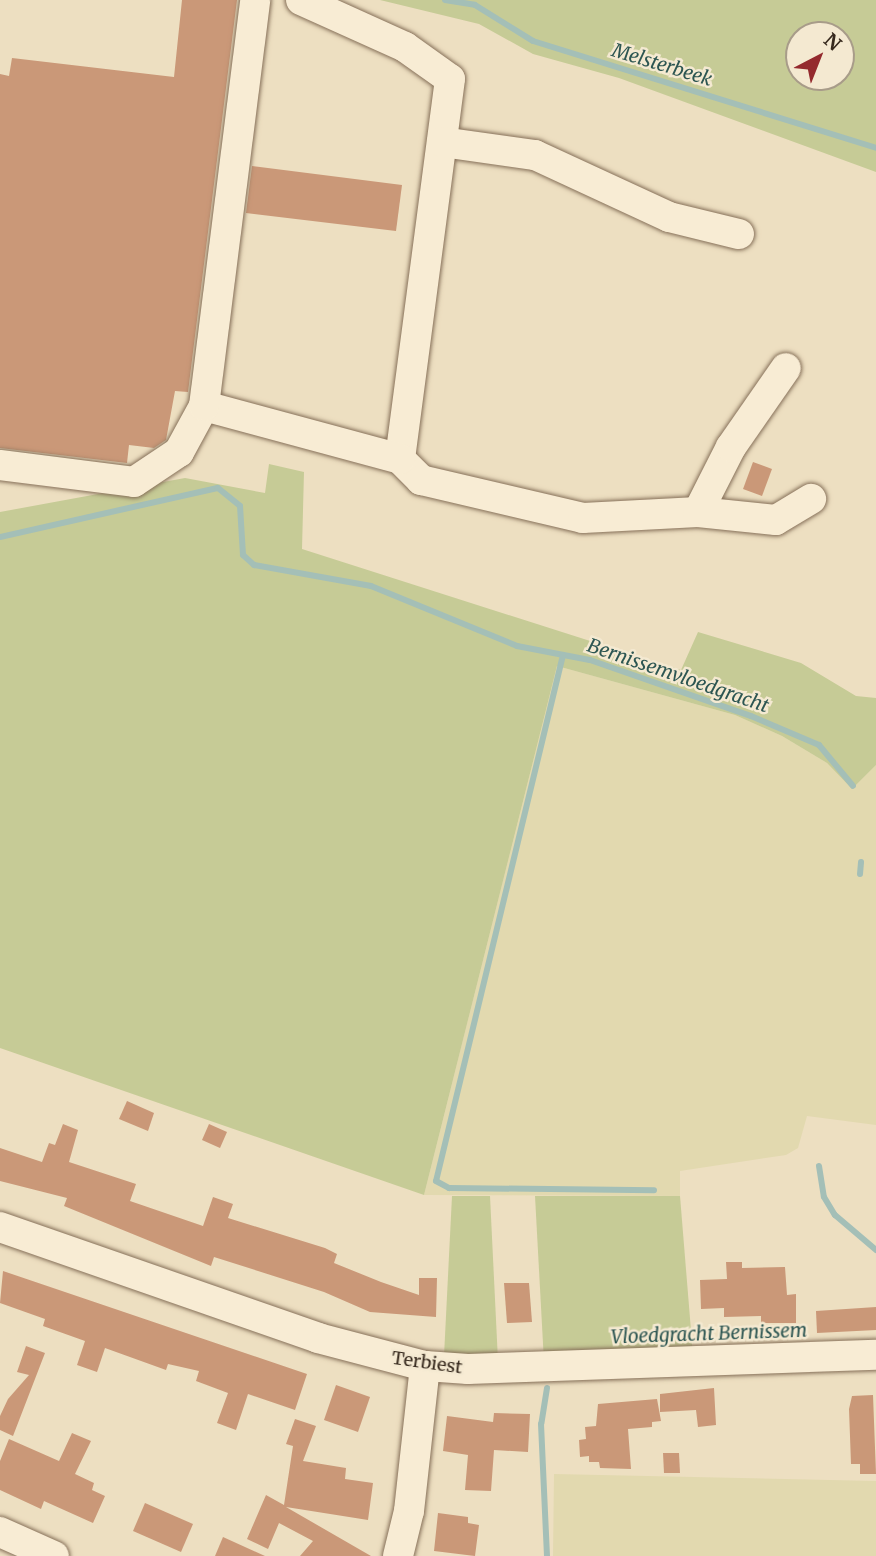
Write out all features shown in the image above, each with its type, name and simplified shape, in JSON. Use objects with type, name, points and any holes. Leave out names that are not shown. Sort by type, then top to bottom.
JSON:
[{"type":"street","points":[[0,465],[134,482],[179,452],[204,405],[255,0]]},
{"type":"street","points":[[301,0],[405,47],[450,79],[400,459]]},
{"type":"street","points":[[442,142],[535,155],[668,217],[738,234]]},
{"type":"street","points":[[698,512],[732,447],[786,368]]},
{"type":"street","points":[[204,405],[400,459],[421,480],[583,518],[698,512],[776,520],[811,499]]},
{"type":"street","name":"Terbiest","points":[[0,1227],[318,1338],[425,1366],[468,1369],[876,1355]]},
{"type":"street","points":[[398,1556],[409,1511],[425,1366]]},
{"type":"street","points":[[0,1532],[54,1556]]},
{"type":"shaded area","points":[[557,666],[735,715],[782,736],[827,763],[852,789],[876,765],[876,1125],[807,1116],[798,1148],[786,1155],[680,1171],[680,1196],[424,1195]]},
{"type":"shaded area","points":[[554,1474],[876,1481],[876,1556],[553,1556]]},
{"type":"green space","points":[[380,0],[876,0],[876,172],[619,78],[533,54],[479,24]]},
{"type":"green space","points":[[269,464],[304,472],[302,549],[681,670],[698,632],[801,663],[856,696],[876,698],[876,765],[852,789],[827,763],[782,736],[735,715],[557,666],[424,1195],[0,1048],[0,512],[185,478],[265,493]]},
{"type":"green space","points":[[452,1196],[490,1196],[498,1361],[444,1356]]},
{"type":"green space","points":[[535,1196],[680,1196],[693,1355],[544,1362]]},
{"type":"building","points":[[182,0],[237,0],[188,392],[175,391],[166,440],[154,448],[129,445],[127,463],[0,448],[0,74],[9,76],[12,58],[174,77]]},
{"type":"building","points":[[252,166],[402,185],[396,231],[246,213]]},
{"type":"building","points":[[753,462],[772,469],[762,496],[743,489]]},
{"type":"building","points":[[127,1101],[154,1113],[148,1131],[119,1119]]},
{"type":"building","points":[[63,1124],[78,1130],[69,1162],[136,1184],[130,1201],[203,1226],[213,1197],[233,1204],[228,1218],[325,1248],[337,1254],[334,1263],[381,1282],[419,1295],[419,1278],[437,1278],[436,1317],[370,1312],[324,1292],[214,1257],[211,1266],[64,1206],[67,1198],[0,1181],[0,1148],[42,1162],[49,1143],[55,1145]]},
{"type":"building","points":[[209,1124],[227,1132],[220,1148],[202,1140]]},
{"type":"building","points":[[726,1262],[742,1262],[742,1268],[785,1267],[787,1295],[796,1294],[796,1323],[761,1323],[761,1316],[724,1317],[724,1308],[701,1309],[700,1280],[727,1279]]},
{"type":"building","points":[[3,1271],[307,1374],[295,1410],[248,1394],[236,1430],[217,1423],[228,1393],[196,1381],[199,1371],[168,1364],[166,1370],[105,1348],[97,1372],[77,1365],[85,1341],[43,1326],[45,1319],[0,1303]]},
{"type":"building","points":[[504,1283],[529,1283],[532,1322],[507,1323]]},
{"type":"building","points":[[876,1307],[876,1330],[817,1333],[816,1311]]},
{"type":"building","points":[[26,1346],[45,1353],[13,1436],[0,1430],[0,1416],[8,1399],[29,1375],[17,1372]]},
{"type":"building","points":[[336,1385],[370,1397],[358,1432],[324,1420]]},
{"type":"building","points":[[714,1388],[716,1425],[698,1427],[696,1410],[660,1412],[660,1394]]},
{"type":"building","points":[[873,1395],[876,1474],[860,1474],[860,1464],[851,1464],[849,1409],[852,1396]]},
{"type":"building","points":[[657,1399],[661,1421],[652,1422],[652,1427],[628,1429],[631,1469],[600,1468],[599,1462],[589,1462],[589,1456],[580,1457],[579,1440],[586,1439],[585,1427],[596,1426],[598,1404]]},
{"type":"building","points":[[494,1413],[530,1414],[528,1452],[494,1450],[491,1491],[465,1490],[468,1455],[443,1451],[447,1416],[493,1422]]},
{"type":"building","points":[[295,1419],[316,1426],[303,1461],[346,1468],[345,1479],[373,1483],[368,1520],[286,1507],[371,1556],[300,1556],[313,1541],[279,1523],[268,1549],[247,1539],[266,1495],[284,1505],[293,1446],[286,1444]]},
{"type":"building","points":[[72,1433],[91,1441],[75,1474],[94,1483],[92,1490],[105,1496],[93,1523],[44,1501],[41,1509],[0,1490],[0,1461],[9,1439],[59,1461]]},
{"type":"building","points":[[663,1453],[679,1453],[680,1473],[664,1473]]},
{"type":"building","points":[[145,1503],[193,1524],[181,1552],[133,1531]]},
{"type":"building","points":[[438,1513],[468,1517],[468,1523],[479,1525],[475,1556],[434,1551]]},
{"type":"building","points":[[223,1537],[265,1556],[215,1556]]},
{"type":"waterway","name":"Melsterbeek","points":[[445,0],[475,5],[533,41],[876,148]]},
{"type":"waterway","name":"Bernissemvloedgracht","points":[[0,537],[218,488],[240,506],[243,555],[254,565],[371,586],[517,646],[590,660],[751,716],[819,745],[853,786]]},
{"type":"waterway","points":[[563,655],[436,1181],[449,1188],[654,1190]]},
{"type":"waterway","name":"Bernissemvloedgracht","points":[[860,874],[861,862]]},
{"type":"waterway","name":"Bernissemvloedgracht","points":[[819,1166],[824,1197],[835,1215],[876,1250]]},
{"type":"waterway","name":"Vloedgracht Bernissem","points":[[547,1388],[541,1424],[547,1556]]}]
